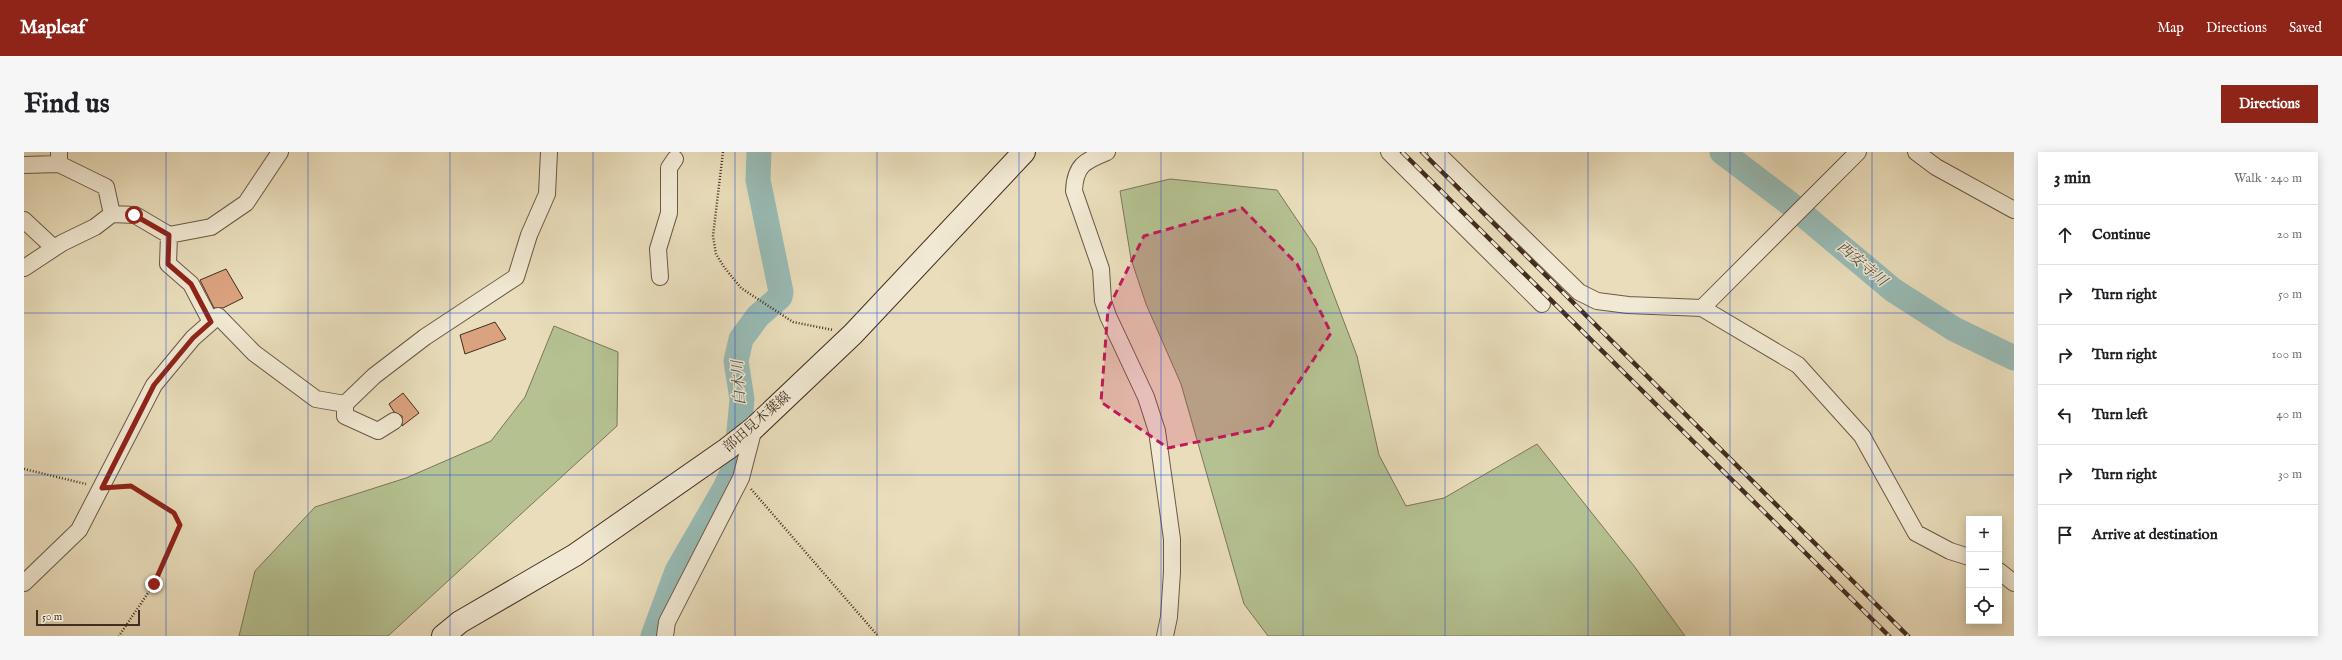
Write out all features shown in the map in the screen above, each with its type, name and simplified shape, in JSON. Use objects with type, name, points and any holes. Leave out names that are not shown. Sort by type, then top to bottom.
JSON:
[{"type":"main road","name":"部田見木葉線","points":[[444,636],[460,622],[575,555],[727,449],[750,431],[853,334],[1024,152]]},
{"type":"street","points":[[24,268],[54,248],[95,227],[112,214],[134,215],[169,235],[211,227],[246,202],[280,152]]},
{"type":"street","points":[[394,421],[378,431],[345,416],[345,404],[374,376],[425,337],[516,277],[529,235],[547,194],[550,152]]},
{"type":"street","points":[[1107,152],[1088,160],[1078,168],[1074,178],[1074,191],[1101,269],[1103,300],[1108,316],[1146,397],[1156,431],[1172,540],[1172,572],[1169,617],[1165,636]]},
{"type":"street","points":[[1389,152],[1542,304]]},
{"type":"street","points":[[1436,152],[1579,292],[1597,302],[1702,308],[1804,370],[1862,436],[1916,533],[1950,551],[1966,556]]},
{"type":"street","points":[[1702,308],[1858,152]]},
{"type":"street","points":[[1916,152],[1936,167],[2014,210]]},
{"type":"street","points":[[660,277],[658,249],[670,213],[669,168],[677,154]]},
{"type":"street","points":[[24,165],[59,158],[106,187],[112,214]]},
{"type":"street","points":[[24,220],[54,248]]},
{"type":"street","points":[[169,235],[168,264],[191,284],[211,322]]},
{"type":"street","points":[[24,583],[79,530],[154,385],[193,338],[218,316],[254,353],[316,399],[345,404]]},
{"type":"street","points":[[665,636],[667,622],[741,478],[750,431]]},
{"type":"street","points":[[2002,573],[2014,583]]},
{"type":"path","points":[[723,152],[719,172],[713,236],[716,254],[724,267],[741,288],[793,322],[853,334]]},
{"type":"path","points":[[24,469],[102,488],[131,486],[174,513],[180,525],[154,584],[119,636]]},
{"type":"path","points":[[741,478],[878,636]]},
{"type":"highlighted area","points":[[1242,208],[1297,264],[1331,333],[1269,427],[1168,448],[1101,402],[1108,309],[1144,236]]},
{"type":"green space","points":[[1170,179],[1277,190],[1316,248],[1357,356],[1379,455],[1406,506],[1444,498],[1537,444],[1634,566],[1685,636],[1268,636],[1244,604],[1181,384],[1146,304],[1131,259],[1120,191]]},
{"type":"green space","points":[[554,326],[618,352],[617,426],[388,636],[239,636],[255,571],[315,507],[406,478],[491,441],[525,397]]},
{"type":"building","points":[[226,269],[243,298],[223,308],[214,308],[200,280]]},
{"type":"building","points":[[495,322],[506,339],[465,354],[460,335]]},
{"type":"building","points":[[403,393],[419,413],[402,426],[402,416],[394,412],[389,404]]},
{"type":"waterway","name":"白木川","points":[[653,636],[677,571],[725,488],[736,464],[742,399],[736,361],[741,339],[758,316],[780,297],[781,292],[758,180],[759,152]]},
{"type":"waterway","name":"西安寺川","points":[[1722,152],[1789,203],[1893,290],[1954,329],[2014,358]]},
{"type":"railway","points":[[1402,152],[1889,636]]},
{"type":"railway","points":[[1422,152],[1908,636]]},
{"type":"route","points":[[134,215],[169,235],[168,264],[191,284],[211,322],[193,338],[169,364],[154,385],[122,444],[102,488],[113,486],[131,486],[174,513],[180,525],[154,584]]}]
